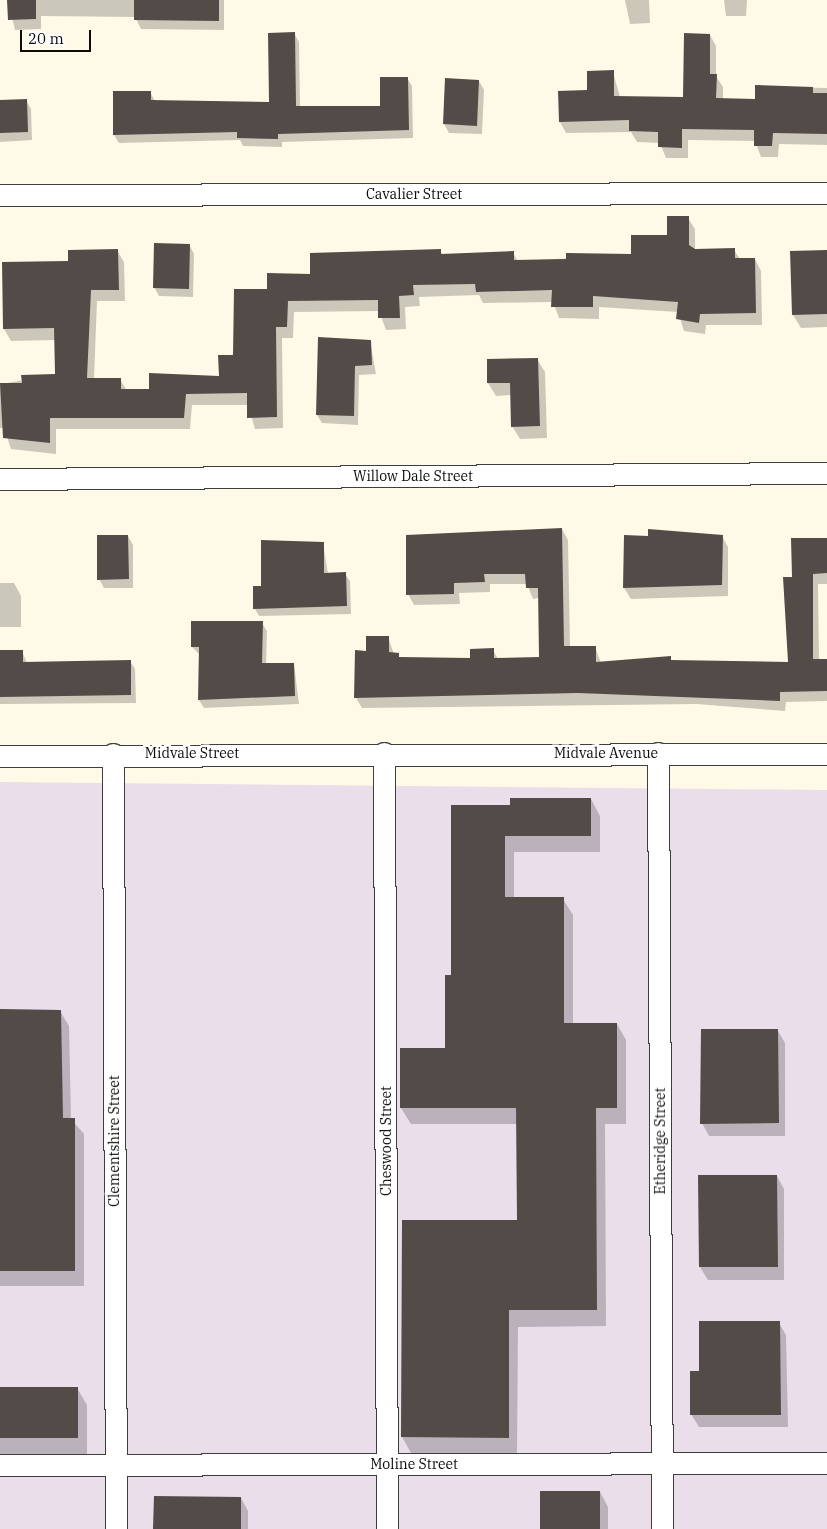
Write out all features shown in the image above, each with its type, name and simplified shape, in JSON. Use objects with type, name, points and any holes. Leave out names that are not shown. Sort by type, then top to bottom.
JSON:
[{"type":"street","name":"Cavalier Street","points":[[0,195],[827,193]]},
{"type":"street","name":"Willow Dale Street","points":[[0,479],[827,473]]},
{"type":"street","name":"Midvale Avenue","points":[[384,753],[827,754]]},
{"type":"street","name":"Midvale Street","points":[[0,756],[384,753]]},
{"type":"street","name":"Cheswood Street","points":[[384,753],[388,1529]]},
{"type":"street","name":"Etheridge Street","points":[[658,753],[662,1529]]},
{"type":"street","name":"Clementshire Street","points":[[112,754],[116,1529]]},
{"type":"street","name":"Moline Street","points":[[0,1465],[827,1463]]},
{"type":"shaded area","points":[[0,782],[827,790],[827,1529],[0,1529]]},
{"type":"building","points":[[7,0],[36,0],[36,19],[8,20]]},
{"type":"building","points":[[134,0],[219,0],[219,21],[134,20]]},
{"type":"building","points":[[295,32],[296,106],[380,106],[380,77],[408,77],[409,130],[278,134],[278,139],[237,138],[237,132],[113,135],[113,91],[151,91],[151,100],[269,102],[268,33]]},
{"type":"building","points":[[684,33],[710,34],[710,74],[717,74],[716,98],[755,99],[755,85],[813,87],[813,93],[827,93],[827,134],[773,133],[772,146],[754,146],[754,130],[682,129],[682,148],[658,147],[658,132],[629,131],[629,120],[559,122],[558,91],[587,90],[587,71],[614,70],[614,96],[683,97]]},
{"type":"building","points":[[445,78],[479,80],[477,126],[443,124]]},
{"type":"building","points":[[27,99],[28,132],[0,133],[0,100]]},
{"type":"building","points":[[667,216],[689,216],[689,245],[695,249],[735,248],[735,258],[755,258],[756,313],[700,314],[699,323],[676,319],[678,302],[593,296],[593,307],[551,307],[552,290],[476,292],[475,284],[413,285],[414,295],[399,296],[400,318],[378,318],[378,300],[288,301],[287,327],[276,327],[277,417],[247,418],[247,393],[186,394],[184,418],[50,418],[50,443],[3,438],[0,383],[22,383],[21,375],[55,374],[54,328],[3,329],[2,262],[68,261],[68,250],[118,249],[119,290],[91,290],[87,378],[121,378],[121,389],[149,389],[149,373],[219,376],[218,355],[233,355],[234,289],[267,289],[267,273],[310,274],[310,253],[441,249],[441,254],[514,251],[514,260],[566,259],[566,253],[631,254],[631,235],[667,235]]},
{"type":"building","points":[[154,243],[190,244],[189,289],[153,288]]},
{"type":"building","points":[[827,250],[827,314],[792,315],[790,251]]},
{"type":"building","points":[[318,337],[371,340],[372,365],[355,366],[354,416],[316,415]]},
{"type":"building","points":[[538,358],[540,426],[511,427],[510,383],[487,383],[487,359]]},
{"type":"building","points":[[562,528],[564,646],[596,646],[596,662],[671,656],[671,660],[788,662],[783,577],[792,577],[791,538],[827,538],[827,573],[813,574],[813,659],[827,659],[827,691],[780,692],[780,701],[578,693],[354,698],[355,650],[366,651],[366,636],[389,636],[389,652],[399,653],[399,657],[470,658],[470,649],[494,648],[494,658],[539,657],[538,588],[526,588],[525,574],[484,574],[485,582],[454,583],[454,594],[406,595],[406,535]]},
{"type":"building","points":[[648,529],[723,535],[722,585],[623,588],[624,535],[648,536]]},
{"type":"building","points":[[97,535],[128,535],[129,579],[97,580]]},
{"type":"building","points":[[261,540],[324,542],[324,573],[346,572],[347,606],[253,609],[253,586],[261,586]]},
{"type":"building","points":[[191,621],[263,621],[262,663],[294,663],[295,696],[198,700],[199,647],[191,647]]},
{"type":"building","points":[[0,650],[23,650],[23,662],[131,660],[131,695],[0,697]]},
{"type":"building","points":[[510,798],[591,798],[591,836],[505,836],[505,897],[564,897],[564,1023],[617,1023],[617,1108],[596,1108],[597,1310],[509,1310],[509,1438],[401,1437],[402,1220],[517,1220],[516,1108],[400,1108],[400,1048],[445,1048],[445,975],[451,975],[451,805],[510,805]]},
{"type":"building","points":[[0,1009],[61,1010],[63,1118],[75,1118],[75,1271],[0,1271]]},
{"type":"building","points":[[701,1029],[778,1029],[779,1123],[700,1124]]},
{"type":"building","points":[[698,1175],[777,1175],[778,1267],[699,1267]]},
{"type":"building","points":[[699,1321],[780,1321],[781,1415],[690,1415],[690,1371],[699,1371]]},
{"type":"building","points":[[0,1387],[78,1387],[78,1438],[0,1438]]},
{"type":"building","points":[[540,1491],[600,1491],[600,1529],[540,1529]]},
{"type":"building","points":[[154,1496],[241,1497],[241,1529],[153,1529]]}]
